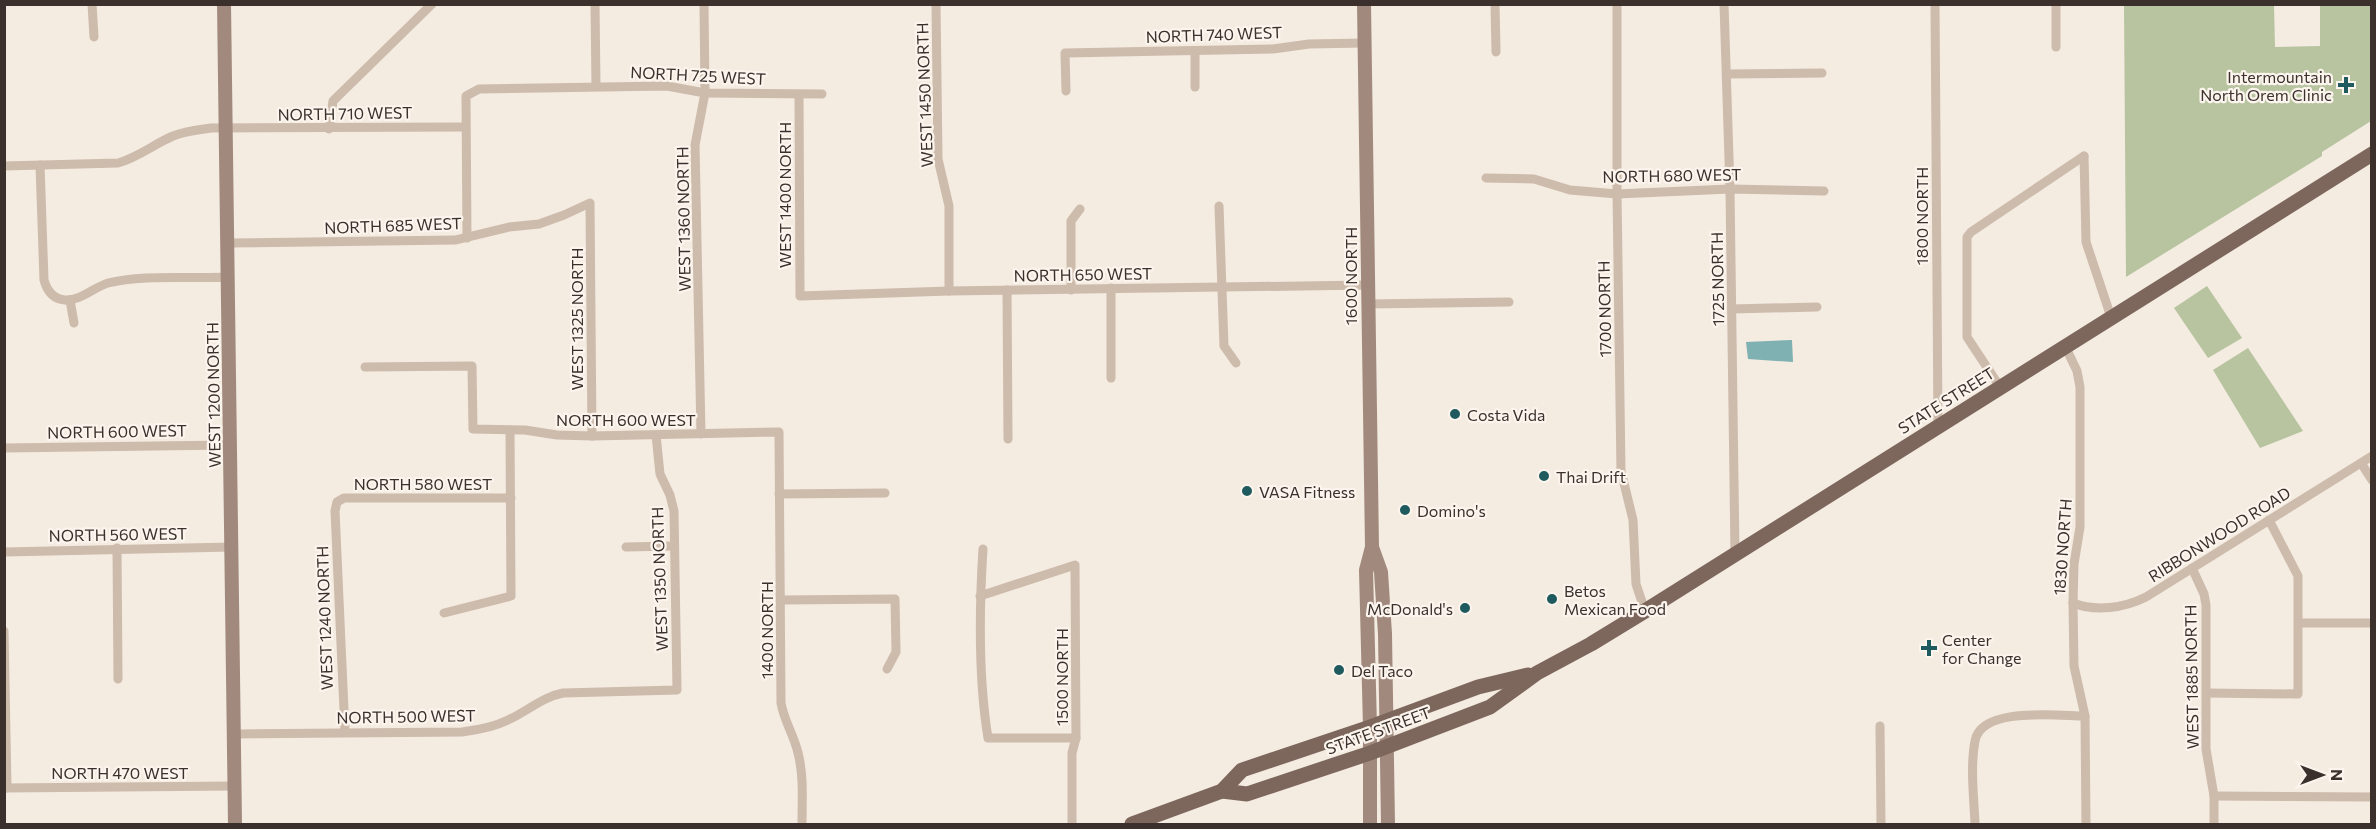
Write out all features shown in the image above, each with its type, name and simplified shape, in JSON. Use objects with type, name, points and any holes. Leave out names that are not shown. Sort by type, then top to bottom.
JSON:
[{"type":"main road","name":"WEST 1200 NORTH","points":[[224,4],[235,825]]},
{"type":"main road","name":"1600 NORTH","points":[[1364,4],[1372,547],[1366,570],[1370,825]]},
{"type":"main road","name":"STATE STREET","points":[[1222,791],[1247,794],[1370,753],[1490,707],[1537,673],[1646,611],[2372,154]]},
{"type":"main road","name":"1600 NORTH","points":[[1372,547],[1381,572],[1388,746],[1388,825]]},
{"type":"main road","name":"STATE STREET","points":[[1132,825],[1222,791],[1242,770],[1370,727],[1478,687],[1537,673]]},
{"type":"street","points":[[92,4],[94,37]]},
{"type":"street","points":[[329,129],[333,101],[432,4]]},
{"type":"street","points":[[595,4],[596,86]]},
{"type":"street","name":"WEST 1360 NORTH","points":[[701,434],[695,145],[705,93],[704,4]]},
{"type":"street","name":"WEST 1450 NORTH","points":[[936,4],[938,159],[949,206],[949,291]]},
{"type":"street","points":[[1495,4],[1496,52]]},
{"type":"street","name":"1700 NORTH","points":[[1617,4],[1617,194],[1622,471],[1633,520],[1636,584],[1646,611]]},
{"type":"street","name":"1725 NORTH","points":[[1724,4],[1730,189],[1735,554]]},
{"type":"street","name":"1800 NORTH","points":[[1935,4],[1938,427]]},
{"type":"street","points":[[2056,4],[2056,47]]},
{"type":"street","name":"NORTH 740 WEST","points":[[1066,91],[1065,53],[1274,49],[1309,44],[1364,43]]},
{"type":"street","points":[[1195,51],[1195,87]]},
{"type":"street","points":[[1727,74],[1822,73]]},
{"type":"street","name":"NORTH 725 WEST","points":[[465,127],[466,96],[480,89],[667,86],[705,93],[822,94]]},
{"type":"street","name":"WEST 1400 NORTH","points":[[799,95],[800,296]]},
{"type":"street","points":[[465,127],[467,238]]},
{"type":"street","name":"NORTH 710 WEST","points":[[4,166],[118,163],[133,159],[174,135],[189,131],[465,127]]},
{"type":"street","points":[[2000,387],[1967,337],[1967,237],[1971,232],[2084,156],[2086,242],[2111,317]]},
{"type":"street","points":[[40,165],[44,280],[52,295],[58,299],[70,300],[108,283],[228,277]]},
{"type":"street","name":"NORTH 680 WEST","points":[[1486,178],[1534,179],[1570,190],[1617,194],[1730,189],[1824,190]]},
{"type":"street","name":"NORTH 685 WEST","points":[[228,243],[455,240],[509,227],[539,224],[590,202]]},
{"type":"street","name":"WEST 1325 NORTH","points":[[590,202],[592,435]]},
{"type":"street","points":[[1219,206],[1220,288],[1224,304],[1224,346],[1236,363]]},
{"type":"street","points":[[1071,290],[1071,221],[1080,209]]},
{"type":"street","name":"NORTH 650 WEST","points":[[800,296],[949,291],[1367,285]]},
{"type":"street","points":[[1111,288],[1111,378]]},
{"type":"street","points":[[1006,290],[1008,439]]},
{"type":"street","points":[[70,300],[74,323]]},
{"type":"street","points":[[1367,304],[1509,302]]},
{"type":"street","points":[[1732,309],[1817,307]]},
{"type":"street","name":"1830 NORTH","points":[[2065,346],[2077,371],[2080,387],[2080,527],[2074,564],[2073,603],[2074,666],[2085,716],[2086,825]]},
{"type":"street","name":"NORTH 600 WEST","points":[[364,367],[472,366],[473,429],[592,435],[779,432]]},
{"type":"street","points":[[444,613],[512,596],[510,430]]},
{"type":"street","name":"1400 NORTH","points":[[779,432],[781,703],[784,719],[797,750],[801,768],[802,825]]},
{"type":"street","name":"WEST 1350 NORTH","points":[[656,435],[660,474],[674,510],[677,690]]},
{"type":"street","name":"NORTH 600 WEST","points":[[4,448],[230,444]]},
{"type":"street","name":"RIBBONWOOD ROAD","points":[[2073,603],[2084,607],[2130,605],[2372,456]]},
{"type":"street","points":[[2361,463],[2372,480]]},
{"type":"street","points":[[779,494],[885,493]]},
{"type":"street","name":"NORTH 580 WEST","points":[[338,502],[344,498],[510,498]]},
{"type":"street","name":"WEST 1240 NORTH","points":[[338,502],[335,511],[345,732]]},
{"type":"street","points":[[2207,693],[2298,694],[2298,576],[2269,520]]},
{"type":"street","points":[[626,547],[674,546]]},
{"type":"street","name":"NORTH 560 WEST","points":[[4,552],[232,547]]},
{"type":"street","points":[[117,548],[118,679]]},
{"type":"street","points":[[983,549],[980,596],[981,696],[988,738],[1076,738]]},
{"type":"street","name":"1500 NORTH","points":[[980,596],[1075,565],[1076,738],[1072,753],[1072,825]]},
{"type":"street","name":"WEST 1885 NORTH","points":[[2192,568],[2204,594],[2206,605],[2206,749],[2214,796],[2214,825]]},
{"type":"street","points":[[781,600],[895,599],[896,652],[887,669]]},
{"type":"street","points":[[2299,623],[2372,623]]},
{"type":"street","points":[[4,631],[6,788]]},
{"type":"street","name":"NORTH 500 WEST","points":[[234,734],[478,730],[506,721],[549,696],[563,693],[677,690]]},
{"type":"street","points":[[1975,825],[1974,761],[1977,733],[1985,724],[2001,717],[2085,716]]},
{"type":"street","points":[[1880,726],[1881,825]]},
{"type":"street","name":"NORTH 470 WEST","points":[[6,788],[235,786]]},
{"type":"street","points":[[2214,796],[2372,797]]},
{"type":"green space","points":[[2124,5],[2274,5],[2275,47],[2320,46],[2320,5],[2371,5],[2371,121],[2322,152],[2322,156],[2126,277]]},
{"type":"green space","points":[[2207,286],[2242,338],[2208,358],[2174,308]]},
{"type":"green space","points":[[2248,348],[2303,431],[2260,448],[2213,370]]},
{"type":"water","points":[[1792,340],[1793,362],[1748,359],[1746,342]]},
{"type":"place","name":"Intermountain North Orem Clinic","points":[[2346,85]]},
{"type":"place","name":"Costa Vida","points":[[1455,414]]},
{"type":"place","name":"Thai Drift","points":[[1544,476]]},
{"type":"place","name":"VASA Fitness","points":[[1247,491]]},
{"type":"place","name":"Domino's","points":[[1405,510]]},
{"type":"place","name":"Betos Mexican Food","points":[[1552,599]]},
{"type":"place","name":"McDonald's","points":[[1465,608]]},
{"type":"place","name":"Center for Change","points":[[1929,648]]},
{"type":"place","name":"Del Taco","points":[[1339,670]]}]
